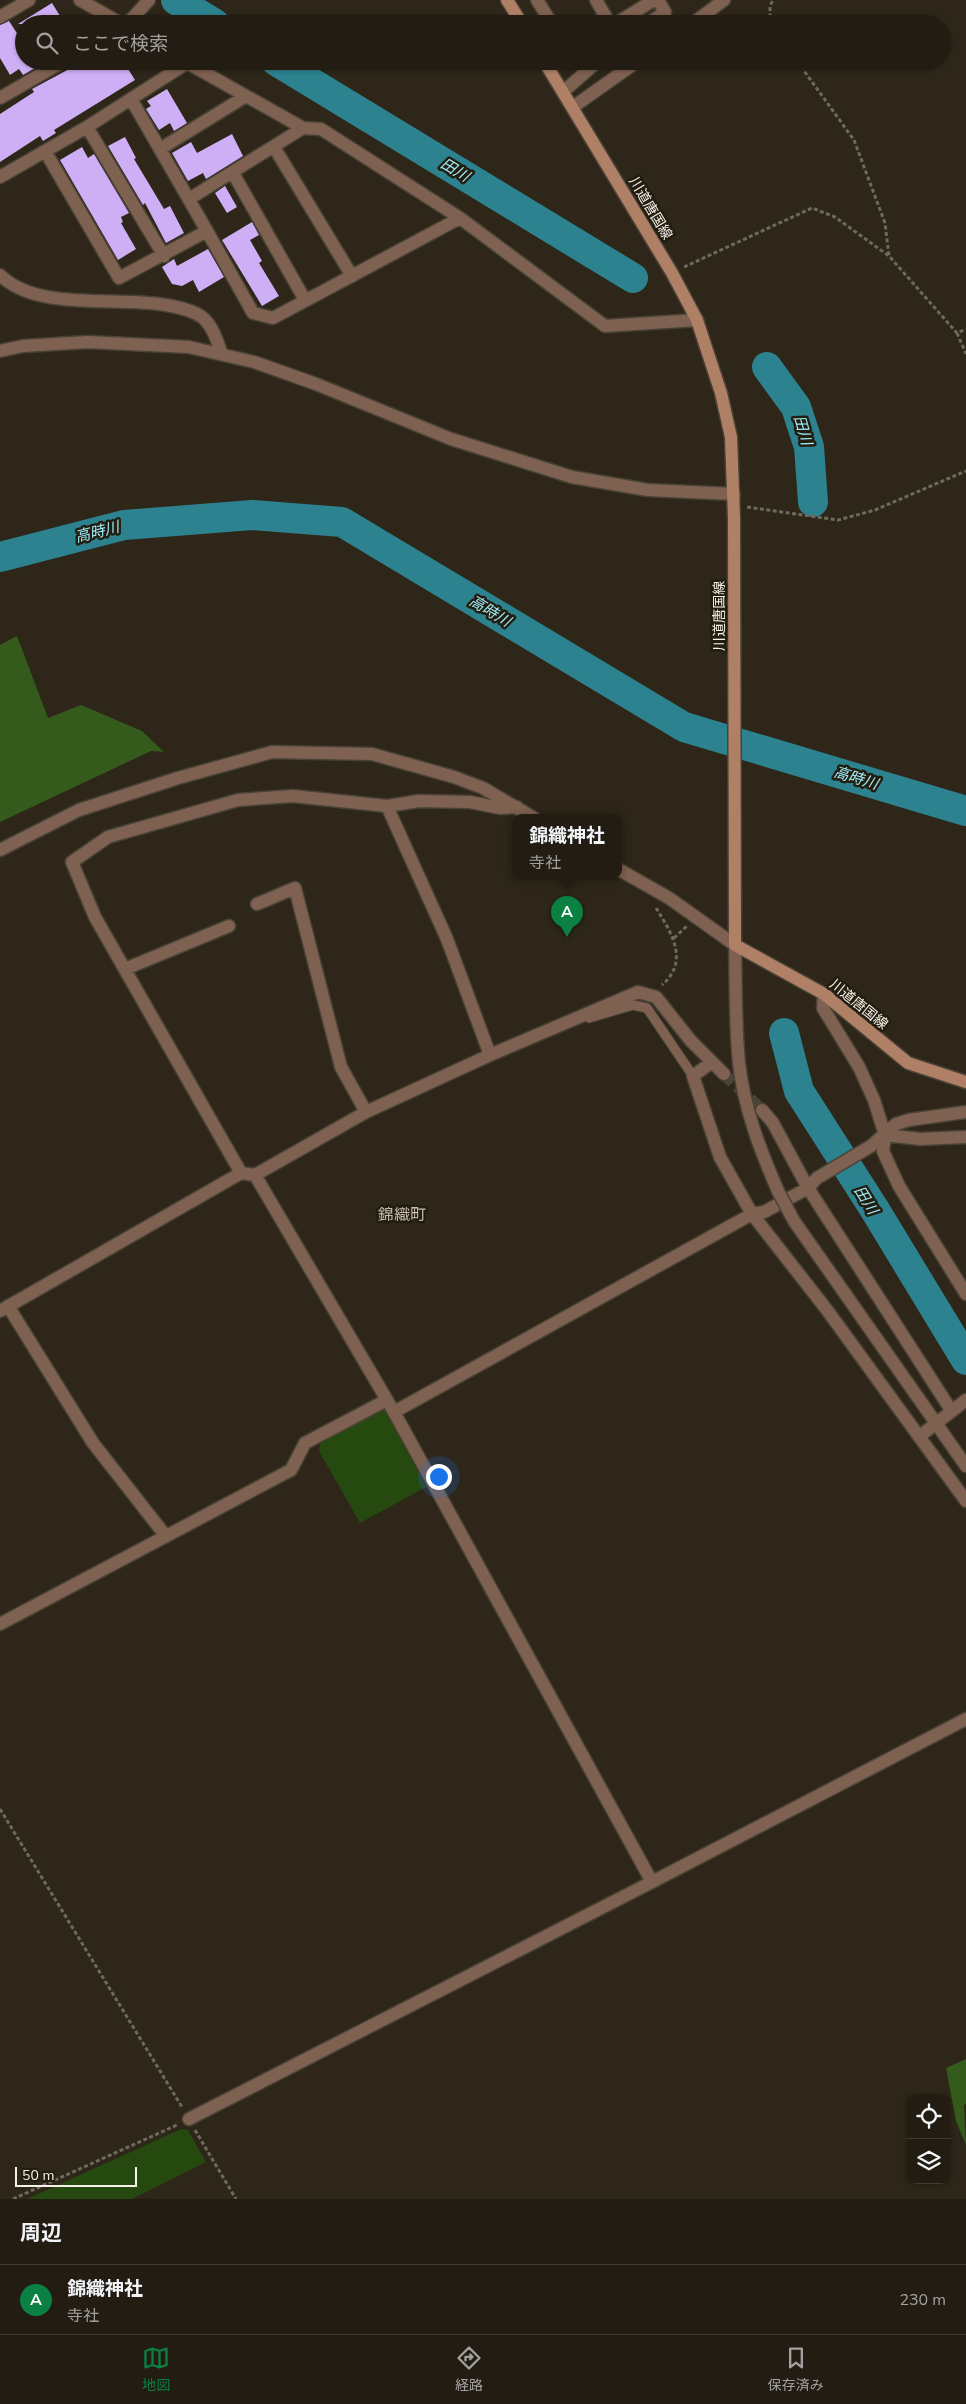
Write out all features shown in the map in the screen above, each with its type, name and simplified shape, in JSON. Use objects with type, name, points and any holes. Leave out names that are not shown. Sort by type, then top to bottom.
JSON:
[{"type":"main road","points":[[507,0],[516,15]]},
{"type":"main road","name":"川道唐国線","points":[[550,70],[672,273],[697,320],[721,393],[731,437],[734,499],[735,944],[824,994],[908,1063],[966,1082]]},
{"type":"street","points":[[0,17],[29,0]]},
{"type":"street","points":[[80,0],[110,15]]},
{"type":"street","points":[[134,15],[149,0]]},
{"type":"street","points":[[537,0],[546,15]]},
{"type":"street","points":[[596,0],[605,15]]},
{"type":"street","points":[[630,15],[656,0],[665,12],[660,15]]},
{"type":"street","points":[[704,15],[724,0]]},
{"type":"street","points":[[0,98],[48,70]]},
{"type":"street","points":[[0,177],[87,127],[174,70]]},
{"type":"street","points":[[200,70],[304,128],[321,129],[460,218],[605,326],[697,320]]},
{"type":"street","points":[[563,92],[588,70]]},
{"type":"street","points":[[573,107],[625,70]]},
{"type":"street","points":[[160,150],[246,96]]},
{"type":"street","points":[[131,99],[253,313],[273,318],[460,218]]},
{"type":"street","points":[[87,127],[164,256]]},
{"type":"street","points":[[189,199],[304,128]]},
{"type":"street","points":[[274,147],[352,276]]},
{"type":"street","points":[[45,151],[119,278],[164,256],[207,230]]},
{"type":"street","points":[[233,173],[305,300]]},
{"type":"street","points":[[0,275],[8,282],[31,293],[58,298],[154,303],[180,307],[202,318],[214,332],[222,354]]},
{"type":"street","points":[[0,351],[23,346],[88,342],[189,347],[254,362],[316,384],[450,439],[572,477],[648,490],[734,499]]},
{"type":"street","points":[[0,850],[79,810],[178,778],[272,752],[372,754],[483,788],[527,814]]},
{"type":"street","points":[[241,1173],[95,917],[72,862],[108,837],[238,800],[293,796],[387,806],[419,801],[470,802],[500,808],[517,808]]},
{"type":"street","points":[[387,806],[447,939],[490,1055]]},
{"type":"street","points":[[622,872],[668,898],[735,944],[739,1064],[745,1096],[758,1144],[778,1191],[794,1221],[966,1466]]},
{"type":"street","points":[[257,904],[295,888],[341,1067],[366,1112]]},
{"type":"street","points":[[125,969],[229,926]]},
{"type":"street","points":[[165,1536],[93,1443],[4,1308],[241,1173],[255,1175],[366,1112],[490,1055],[638,992],[656,997],[691,1041],[724,1074]]},
{"type":"street","points":[[824,994],[823,1008],[859,1067],[874,1100],[885,1135],[883,1152],[899,1186],[966,1294]]},
{"type":"street","points":[[712,1062],[693,1076],[720,1157],[752,1214],[827,1310],[966,1501]]},
{"type":"street","points":[[762,1110],[773,1123],[808,1188],[952,1409]]},
{"type":"street","points":[[394,1412],[752,1214],[764,1212],[808,1188],[817,1178],[871,1146],[896,1124],[910,1120],[966,1112]]},
{"type":"street","points":[[885,1135],[920,1139],[966,1137]]},
{"type":"street","points":[[255,1175],[385,1401],[394,1412],[652,1882]]},
{"type":"street","points":[[920,1436],[934,1423],[966,1400]]},
{"type":"street","points":[[0,1624],[291,1470],[305,1443],[385,1401]]},
{"type":"street","points":[[189,2119],[966,1719]]},
{"type":"lane","points":[[576,1018],[590,1018],[633,1005],[647,1008],[693,1076]]},
{"type":"path","points":[[770,15],[770,6],[773,0]]},
{"type":"path","points":[[803,70],[854,140],[886,223],[889,256]]},
{"type":"path","points":[[672,273],[812,208],[835,217],[889,256],[957,333],[966,354]]},
{"type":"path","points":[[957,333],[966,329]]},
{"type":"path","points":[[734,499],[838,520],[875,510],[966,471]]},
{"type":"path","points":[[650,995],[667,980],[677,961],[674,938],[655,906]]},
{"type":"path","points":[[0,1809],[236,2199]]},
{"type":"path","points":[[13,2199],[189,2119]]},
{"type":"green space","points":[[17,636],[48,718],[81,705],[142,731],[164,752],[151,751],[0,822],[0,645]]},
{"type":"green space","points":[[377,1410],[385,1410],[426,1487],[360,1523],[319,1451],[320,1444]]},
{"type":"green space","points":[[966,2059],[966,2104],[964,2105],[966,2145],[956,2121],[946,2068]]},
{"type":"green space","points":[[181,2129],[188,2130],[206,2162],[132,2199],[27,2199]]},
{"type":"building","points":[[52,3],[59,15],[33,15]]},
{"type":"building","points":[[9,21],[15,30],[15,70],[18,70],[10,75],[0,58],[0,25]]},
{"type":"building","points":[[20,70],[32,70],[23,75]]},
{"type":"building","points":[[67,70],[129,70],[135,80],[54,130],[56,133],[43,141],[40,136],[0,162],[0,114],[34,92],[32,89]]},
{"type":"building","points":[[167,89],[187,123],[174,131],[170,123],[159,130],[146,109],[151,106],[147,101]]},
{"type":"building","points":[[232,134],[243,156],[206,179],[203,173],[188,181],[172,153],[191,142],[197,153]]},
{"type":"building","points":[[125,137],[136,158],[134,159],[164,209],[170,206],[184,233],[166,243],[145,203],[143,205],[108,146]]},
{"type":"building","points":[[82,147],[88,158],[94,154],[129,213],[121,217],[123,222],[121,223],[136,249],[118,260],[60,160]]},
{"type":"building","points":[[225,186],[237,207],[227,213],[215,193]]},
{"type":"building","points":[[252,222],[259,235],[250,240],[262,261],[259,263],[279,296],[262,306],[222,240]]},
{"type":"building","points":[[208,249],[224,277],[199,292],[193,280],[182,286],[172,284],[162,267],[174,259],[177,266]]},
{"type":"waterway","name":"田川","points":[[176,0],[200,15]]},
{"type":"waterway","name":"田川","points":[[291,70],[633,278]]},
{"type":"waterway","name":"田川","points":[[767,367],[796,407],[809,447],[813,502]]},
{"type":"waterway","name":"高時川","points":[[0,557],[124,525],[252,515],[342,522],[684,727],[966,811]]},
{"type":"waterway","name":"田川","points":[[784,1033],[799,1091],[875,1210],[966,1360]]},
{"type":"tunnel","points":[[724,1074],[762,1110]]},
{"type":"place","name":"錦織神社","points":[[567,937]]},
{"type":"district","name":"錦織町","points":[[402,1214]]}]
